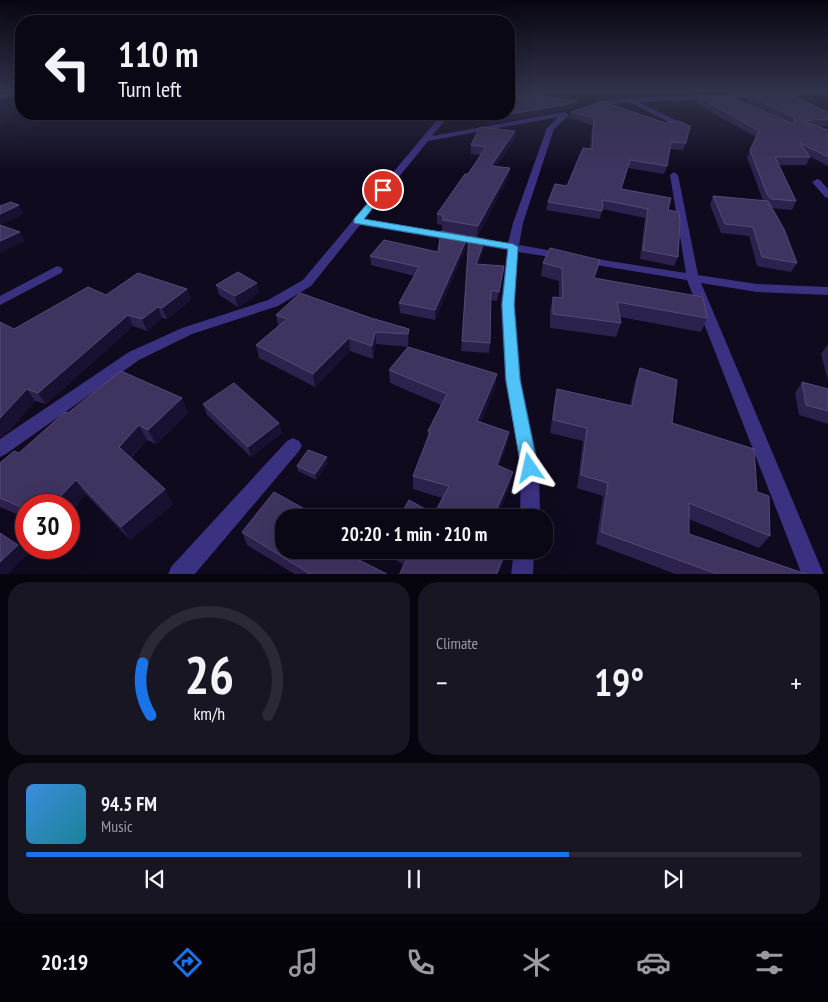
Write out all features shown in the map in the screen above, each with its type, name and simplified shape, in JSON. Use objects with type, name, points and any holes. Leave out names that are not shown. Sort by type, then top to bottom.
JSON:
[{"type":"street","points":[[428,138],[542,118]]},
{"type":"street","points":[[530,509],[530,468],[513,380],[508,305],[513,247],[518,224],[551,128],[563,118]]},
{"type":"street","points":[[665,118],[687,129]]},
{"type":"street","points":[[0,449],[134,356],[187,331],[273,303],[290,295],[307,283],[442,120]]},
{"type":"street","points":[[674,175],[693,279],[813,574]]},
{"type":"street","points":[[817,182],[828,195]]},
{"type":"street","points":[[357,221],[693,279],[757,288],[828,291]]},
{"type":"street","points":[[0,301],[57,270]]},
{"type":"street","points":[[179,574],[293,446]]},
{"type":"street","points":[[522,574],[523,559]]},
{"type":"building","points":[[594,118],[650,118],[666,123],[679,121],[690,126],[686,143],[671,142],[667,166],[630,160],[621,189],[671,198],[668,210],[679,212],[678,257],[643,250],[648,209],[603,200],[602,211],[548,202],[555,184],[567,186],[583,148],[592,149]]},
{"type":"building","points":[[736,118],[779,118],[793,124],[795,122],[794,118],[828,118],[803,121],[828,130],[828,157],[800,143],[810,157],[775,157],[796,201],[771,199],[767,194],[750,150],[759,131]]},
{"type":"building","points":[[480,127],[515,131],[491,166],[510,168],[478,226],[443,220],[443,215],[437,214],[486,147],[471,145]]},
{"type":"building","points":[[713,196],[768,201],[784,229],[797,263],[762,257],[753,227],[725,224]]},
{"type":"building","points":[[11,202],[19,205],[0,214],[0,206]]},
{"type":"building","points":[[0,225],[20,232],[0,241]]},
{"type":"building","points":[[441,231],[468,236],[435,310],[399,303],[419,267],[370,256],[384,240],[438,252]]},
{"type":"building","points":[[469,236],[485,239],[476,264],[504,266],[499,292],[491,290],[490,343],[462,341]]},
{"type":"building","points":[[550,248],[600,260],[594,278],[703,297],[707,318],[617,302],[621,323],[553,314],[553,297],[563,298],[562,268],[543,263]]},
{"type":"building","points":[[238,272],[257,283],[235,296],[216,285]]},
{"type":"building","points":[[138,273],[187,289],[162,308],[158,307],[142,319],[128,315],[38,393],[27,389],[0,418],[0,322],[14,329],[88,287],[106,295]]},
{"type":"building","points":[[300,293],[409,329],[408,334],[375,332],[372,346],[349,338],[313,374],[256,345],[287,319],[276,315]]},
{"type":"building","points":[[408,347],[497,374],[477,421],[509,432],[497,465],[513,472],[497,509],[437,509],[449,486],[413,476],[430,432],[428,431],[447,394],[389,370]]},
{"type":"building","points":[[640,368],[677,380],[672,423],[754,449],[757,492],[769,496],[770,536],[689,503],[689,534],[806,574],[717,574],[601,532],[608,483],[581,475],[587,428],[553,420],[557,389],[632,406]]},
{"type":"building","points":[[121,371],[182,398],[148,430],[139,425],[119,447],[165,489],[121,527],[76,480],[63,494],[15,494],[15,504],[0,498],[0,463],[14,451],[19,453],[65,412],[68,413]]},
{"type":"building","points":[[802,382],[828,389],[828,411],[806,405]]},
{"type":"building","points":[[234,383],[279,423],[248,447],[203,404]]},
{"type":"building","points":[[308,450],[327,457],[315,474],[297,466]]},
{"type":"building","points":[[274,492],[305,509],[275,509],[275,552],[242,532]]},
{"type":"building","points":[[409,500],[425,509],[404,509]]},
{"type":"building","points":[[0,533],[15,543],[15,548],[0,562]]},
{"type":"building","points":[[286,559],[357,559],[387,574],[310,574]]},
{"type":"building","points":[[407,559],[503,559],[496,574],[400,574]]},
{"type":"route","points":[[383,190],[357,221],[513,247],[508,305],[513,380],[530,468]]}]
